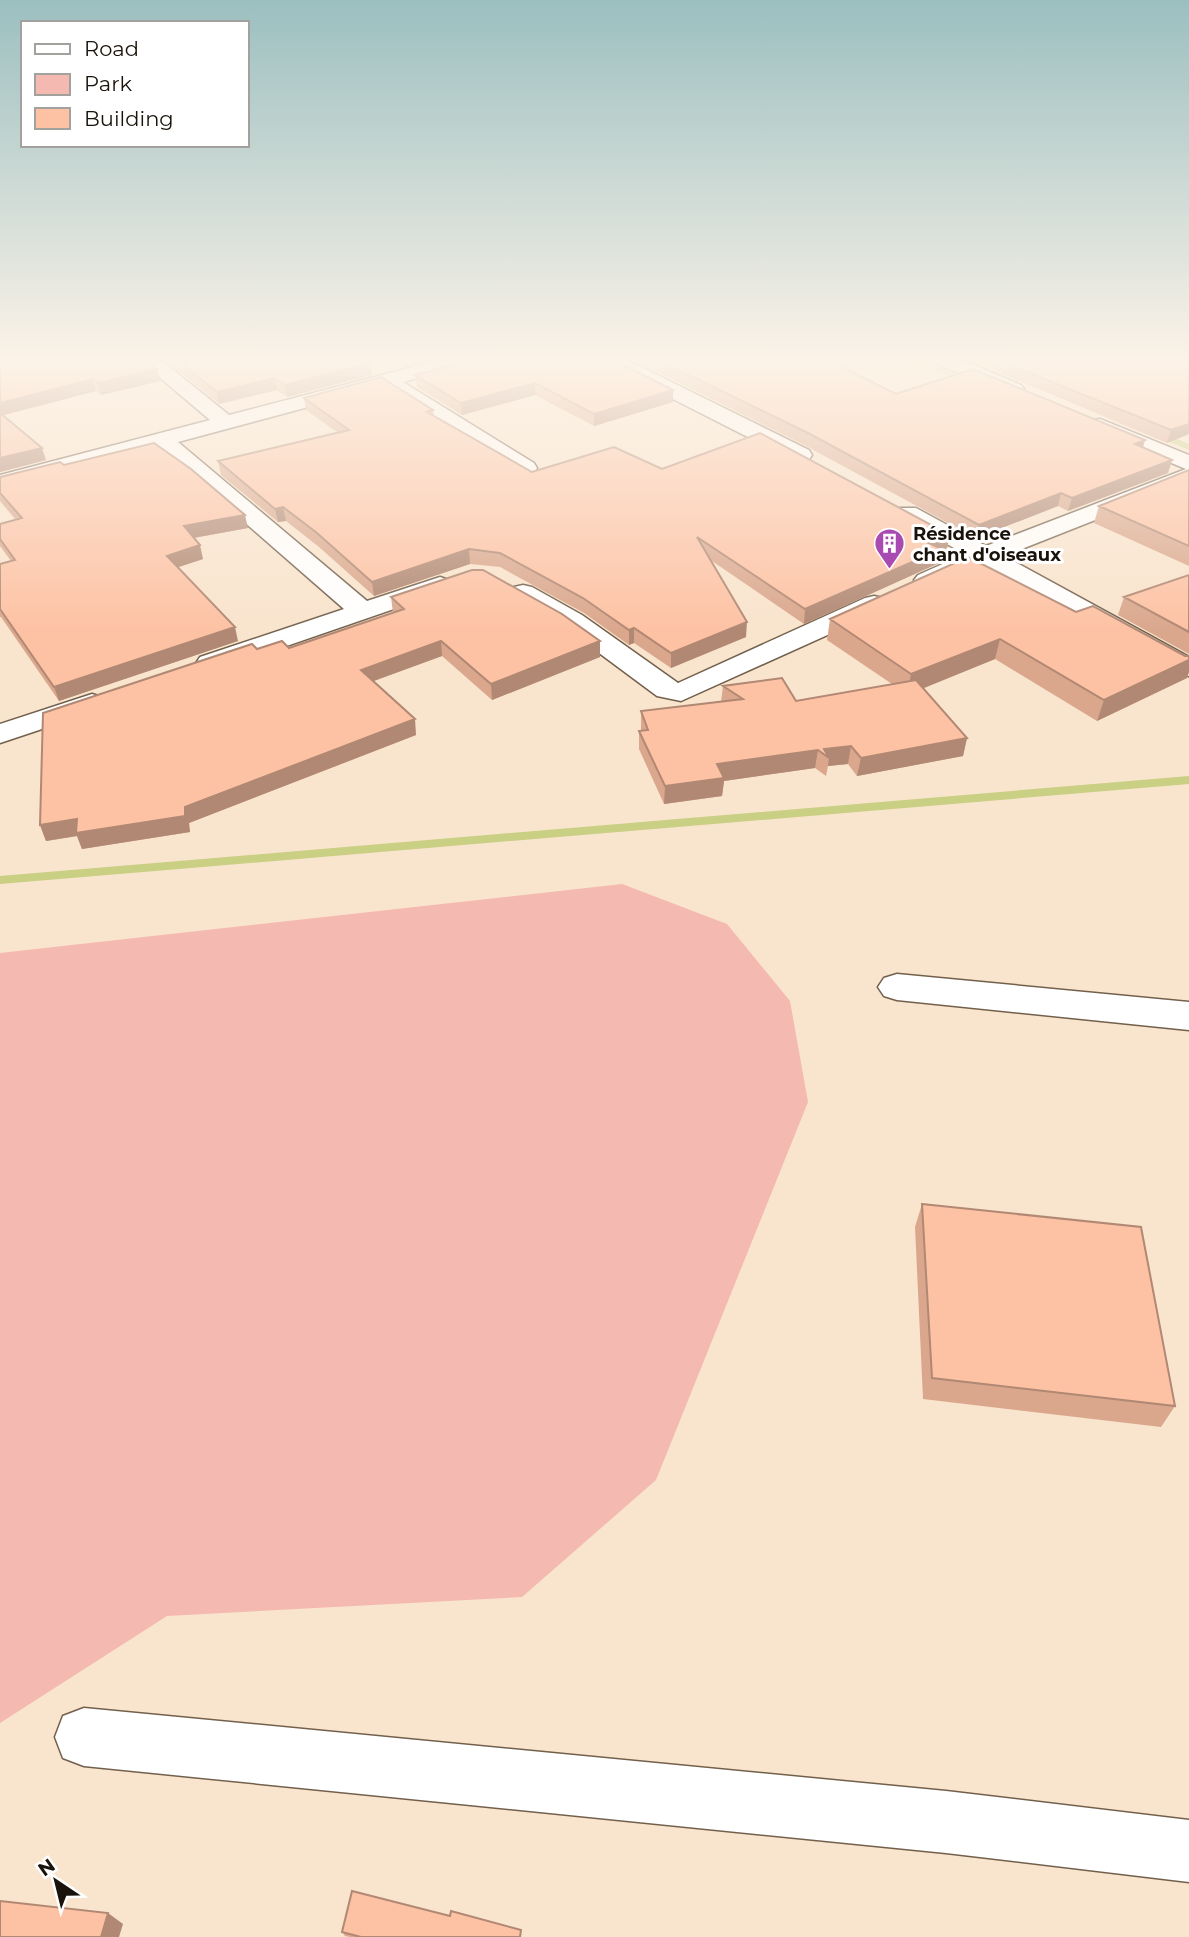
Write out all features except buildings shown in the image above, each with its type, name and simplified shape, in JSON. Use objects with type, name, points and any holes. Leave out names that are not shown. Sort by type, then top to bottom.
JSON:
[{"type":"street","points":[[0,482],[119,450]]},
{"type":"street","points":[[175,450],[363,611]]},
{"type":"street","points":[[498,450],[526,468]]},
{"type":"street","points":[[789,450],[820,466]]},
{"type":"street","points":[[1159,450],[1189,463]]},
{"type":"street","points":[[502,581],[573,621],[667,690],[681,692],[984,555],[1189,475]]},
{"type":"street","points":[[890,504],[1189,668]]},
{"type":"street","points":[[183,672],[459,578]]},
{"type":"street","points":[[5,723],[118,694]]},
{"type":"street","points":[[897,988],[1189,1016]]},
{"type":"street","points":[[84,1737],[946,1822],[1189,1851]]},
{"type":"green space","points":[[622,884],[727,924],[790,1001],[808,1102],[656,1480],[522,1597],[167,1616],[0,1723],[0,953]]},
{"type":"waterway","points":[[0,880],[1189,780]]},
{"type":"place","name":"Résidence chant d'oiseaux","points":[[890,571]]}]
